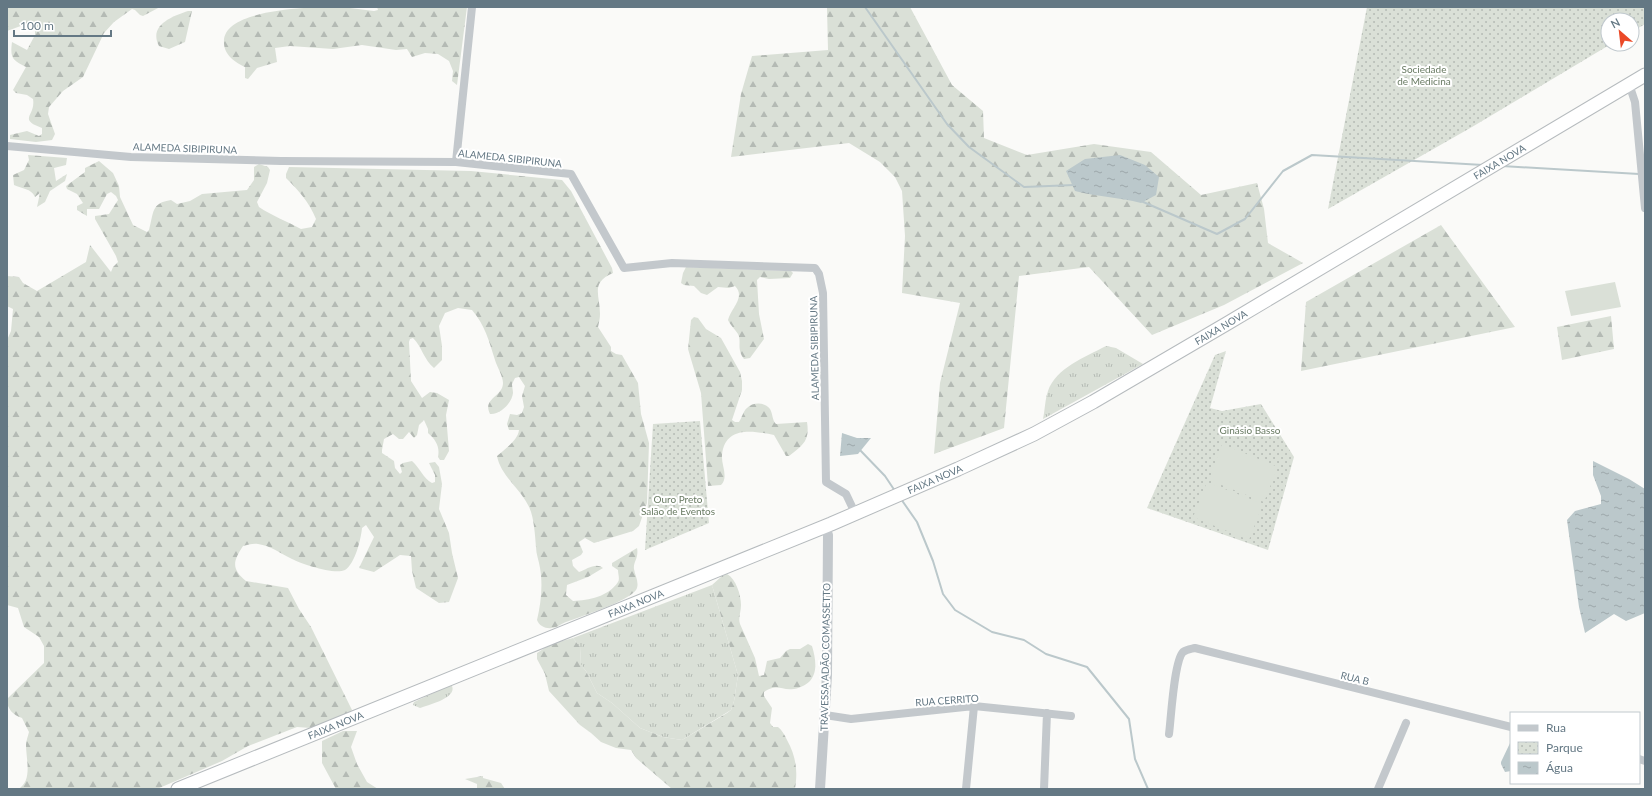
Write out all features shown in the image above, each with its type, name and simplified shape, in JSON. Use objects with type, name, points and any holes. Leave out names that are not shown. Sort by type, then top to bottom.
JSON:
[{"type":"highway","name":"FAIXA NOVA","points":[[178,789],[825,526],[965,466],[1034,434],[1093,402],[1323,267],[1645,75]]},
{"type":"street","points":[[456,162],[472,7]]},
{"type":"street","points":[[1629,84],[1635,102],[1645,208]]},
{"type":"street","name":"ALAMEDA SIBIPIRUNA","points":[[7,146],[131,157],[281,161],[456,162],[571,174],[624,268],[672,263],[815,268],[819,274],[823,293],[826,482],[846,494],[855,513]]},
{"type":"street","name":"TRAVESSA ADÃO COMASSETTO","points":[[820,789],[827,675],[828,535],[825,526]]},
{"type":"street","name":"RUA B","points":[[1169,734],[1174,688],[1181,655],[1187,649],[1195,648],[1510,727]]},
{"type":"street","points":[[966,789],[974,706]]},
{"type":"street","name":"RUA CERRITO","points":[[825,715],[851,719],[974,706],[1071,716]]},
{"type":"street","points":[[1044,789],[1048,713]]},
{"type":"street","points":[[1378,789],[1406,723]]},
{"type":"green space","points":[[7,7],[160,7],[143,16],[132,9],[114,22],[104,33],[83,77],[63,91],[49,107],[48,114],[55,134],[52,140],[36,142],[10,139],[10,135],[27,131],[39,136],[42,134],[42,128],[30,122],[29,119],[33,99],[27,95],[16,93],[13,90],[26,67],[13,58],[11,52],[12,42],[27,50],[35,35],[35,24],[29,23],[7,31]]},
{"type":"green space","points":[[342,7],[374,11],[378,10],[377,7],[467,7],[457,85],[452,81],[453,71],[449,61],[438,54],[425,53],[412,57],[407,49],[396,50],[362,45],[333,49],[290,46],[275,48],[277,62],[257,68],[248,79],[245,78],[245,67],[231,58],[226,51],[224,43],[227,31],[238,22],[254,16],[293,9]]},
{"type":"green space","points":[[825,7],[910,7],[952,85],[983,111],[984,138],[1027,155],[1094,144],[1151,152],[1201,195],[1257,183],[1264,209],[1268,243],[1303,263],[1224,305],[1152,335],[1089,267],[1019,276],[1004,428],[934,454],[940,383],[960,303],[902,293],[905,236],[902,191],[895,177],[880,162],[849,143],[731,157],[741,94],[752,56],[828,50],[827,8]]},
{"type":"green space","name":"Sociedade de Medicina","points":[[1367,7],[1645,7],[1645,24],[1640,27],[1640,12],[1600,12],[1600,51],[1472,127],[1328,209]]},
{"type":"green space","points":[[188,11],[192,11],[185,42],[169,49],[159,46],[156,39],[159,27],[169,19]]},
{"type":"green space","points":[[28,155],[67,158],[66,165],[54,168],[56,181],[67,174],[65,181],[50,191],[45,202],[37,207],[40,193],[35,197],[29,190],[14,185],[13,175],[24,170],[29,160]]},
{"type":"green space","points":[[99,161],[113,173],[119,186],[120,197],[133,225],[147,232],[149,230],[154,209],[160,203],[171,200],[177,204],[190,201],[202,194],[247,190],[254,180],[254,167],[259,164],[268,167],[270,170],[267,183],[257,202],[259,207],[301,229],[312,227],[316,219],[303,197],[286,178],[289,167],[471,171],[562,180],[571,191],[612,268],[613,273],[601,281],[599,285],[598,295],[600,314],[598,327],[611,347],[611,351],[622,355],[638,383],[641,414],[649,443],[647,503],[639,526],[633,531],[594,543],[585,538],[579,542],[583,552],[581,555],[572,560],[573,566],[579,572],[594,566],[600,566],[603,568],[588,577],[567,585],[566,595],[573,601],[579,601],[598,597],[609,591],[614,587],[619,579],[618,570],[612,566],[612,563],[637,548],[634,566],[637,582],[636,590],[632,594],[614,604],[555,627],[545,627],[538,622],[541,581],[532,514],[524,499],[502,470],[497,456],[511,444],[518,434],[519,430],[509,430],[507,424],[510,414],[517,415],[522,413],[524,407],[522,396],[525,386],[519,377],[515,378],[512,384],[512,397],[508,404],[498,413],[490,414],[488,409],[489,404],[502,388],[502,377],[480,321],[472,310],[458,308],[445,313],[439,326],[442,346],[442,360],[434,368],[413,338],[410,339],[409,342],[411,381],[422,398],[430,392],[437,393],[449,400],[446,415],[449,451],[444,460],[440,460],[438,457],[437,444],[428,433],[424,420],[419,425],[417,435],[414,438],[409,432],[403,439],[399,439],[393,434],[384,439],[382,450],[382,453],[394,461],[395,468],[400,474],[402,472],[400,465],[412,461],[432,483],[435,482],[435,475],[429,463],[435,462],[439,467],[442,484],[439,509],[449,533],[458,578],[449,602],[439,603],[416,588],[412,571],[411,556],[400,555],[374,572],[359,568],[374,537],[366,525],[362,528],[355,557],[349,567],[345,570],[326,570],[303,564],[271,548],[256,544],[243,546],[237,556],[235,565],[236,569],[241,577],[246,581],[288,588],[311,627],[352,710],[348,715],[311,728],[297,727],[248,746],[222,761],[157,789],[18,789],[26,781],[28,769],[26,745],[29,732],[22,718],[9,709],[7,699],[44,663],[44,646],[39,637],[24,627],[18,608],[7,605],[7,340],[11,331],[13,309],[7,306],[7,276],[19,277],[23,283],[37,291],[86,262],[90,245],[111,272],[113,267],[118,262],[95,219],[95,216],[109,214],[118,200],[116,196],[111,192],[107,194],[99,209],[87,209],[87,216],[77,210],[77,206],[83,203],[77,194],[67,189],[66,186],[85,172],[85,168]]},
{"type":"green space","points":[[1441,225],[1515,327],[1301,371],[1306,302]]},
{"type":"green space","points":[[686,267],[791,271],[793,273],[790,278],[769,279],[760,277],[757,280],[759,314],[764,339],[750,358],[744,359],[740,352],[740,340],[738,334],[728,320],[737,303],[739,294],[738,290],[735,286],[729,288],[718,287],[707,295],[701,293],[694,286],[684,285],[681,283]]},
{"type":"green space","points":[[1615,282],[1621,307],[1571,316],[1565,291]]},
{"type":"green space","points":[[1611,316],[1614,349],[1562,360],[1557,327]]},
{"type":"green space","points":[[694,317],[698,318],[706,329],[721,338],[740,372],[742,390],[732,420],[739,422],[747,408],[752,405],[762,404],[770,409],[776,424],[807,422],[808,428],[806,438],[802,445],[789,456],[786,456],[774,435],[758,432],[742,432],[734,434],[724,445],[722,459],[725,475],[721,485],[708,486],[701,393],[688,349],[691,320]]},
{"type":"green space","points":[[1106,346],[1116,348],[1143,364],[1043,419],[1046,397],[1057,376],[1072,364]]},
{"type":"green space","name":"Ginásio Basso","points":[[1226,351],[1210,408],[1222,411],[1261,404],[1294,457],[1268,550],[1147,508],[1215,355]]},
{"type":"green space","name":"Ouro Preto Salão de Eventos","points":[[700,421],[709,523],[645,550],[653,424]]},
{"type":"green space","points":[[1222,444],[1278,467],[1264,502],[1209,480]]},
{"type":"green space","points":[[1207,482],[1263,504],[1249,540],[1193,517]]},
{"type":"green space","points":[[727,574],[735,583],[739,592],[741,605],[739,619],[740,624],[755,658],[759,676],[764,675],[767,661],[780,658],[790,649],[800,649],[808,644],[812,646],[815,667],[812,678],[808,683],[802,687],[794,689],[773,688],[764,692],[764,696],[772,708],[770,723],[773,727],[778,727],[782,731],[790,746],[794,758],[796,770],[795,789],[672,789],[636,758],[631,750],[616,748],[601,742],[580,725],[549,691],[545,674],[537,659],[537,653],[551,644],[573,638],[580,647],[581,665],[586,671],[597,693],[612,703],[640,728],[663,737],[682,740],[731,710],[734,701],[738,675],[712,585],[722,576]]},
{"type":"green space","points":[[712,585],[738,675],[731,710],[682,740],[663,737],[640,728],[612,703],[597,693],[586,671],[581,665],[580,647],[573,638]]},
{"type":"green space","points":[[450,685],[452,686],[452,690],[450,694],[441,700],[420,708],[413,705],[414,702]]},
{"type":"green space","points":[[343,731],[357,731],[351,747],[357,764],[367,782],[378,789],[336,789],[322,763],[322,741]]},
{"type":"green space","points":[[483,776],[483,778],[501,783],[505,789],[477,789],[477,784],[465,779]]},
{"type":"water","points":[[1120,155],[1145,165],[1159,177],[1156,195],[1141,203],[1075,191],[1066,171],[1085,159]]},
{"type":"water","points":[[842,433],[857,438],[871,438],[858,454],[840,456]]},
{"type":"water","points":[[1593,461],[1629,479],[1645,489],[1645,613],[1626,621],[1614,614],[1585,633],[1579,607],[1567,520],[1575,511],[1601,504],[1601,496],[1593,475]]},
{"type":"water","points":[[1510,743],[1510,771],[1505,772],[1501,762]]},
{"type":"waterway","points":[[865,7],[947,124],[969,147],[1024,187],[1074,185]]},
{"type":"waterway","points":[[1141,201],[1217,234],[1245,219],[1283,171],[1312,155],[1483,165]]},
{"type":"waterway","points":[[1502,166],[1639,174]]},
{"type":"waterway","points":[[859,449],[885,476],[895,491]]},
{"type":"waterway","points":[[901,499],[917,522],[933,561],[943,594],[955,610],[992,632],[1024,640],[1046,654],[1087,667],[1129,719],[1135,759],[1148,789]]}]
